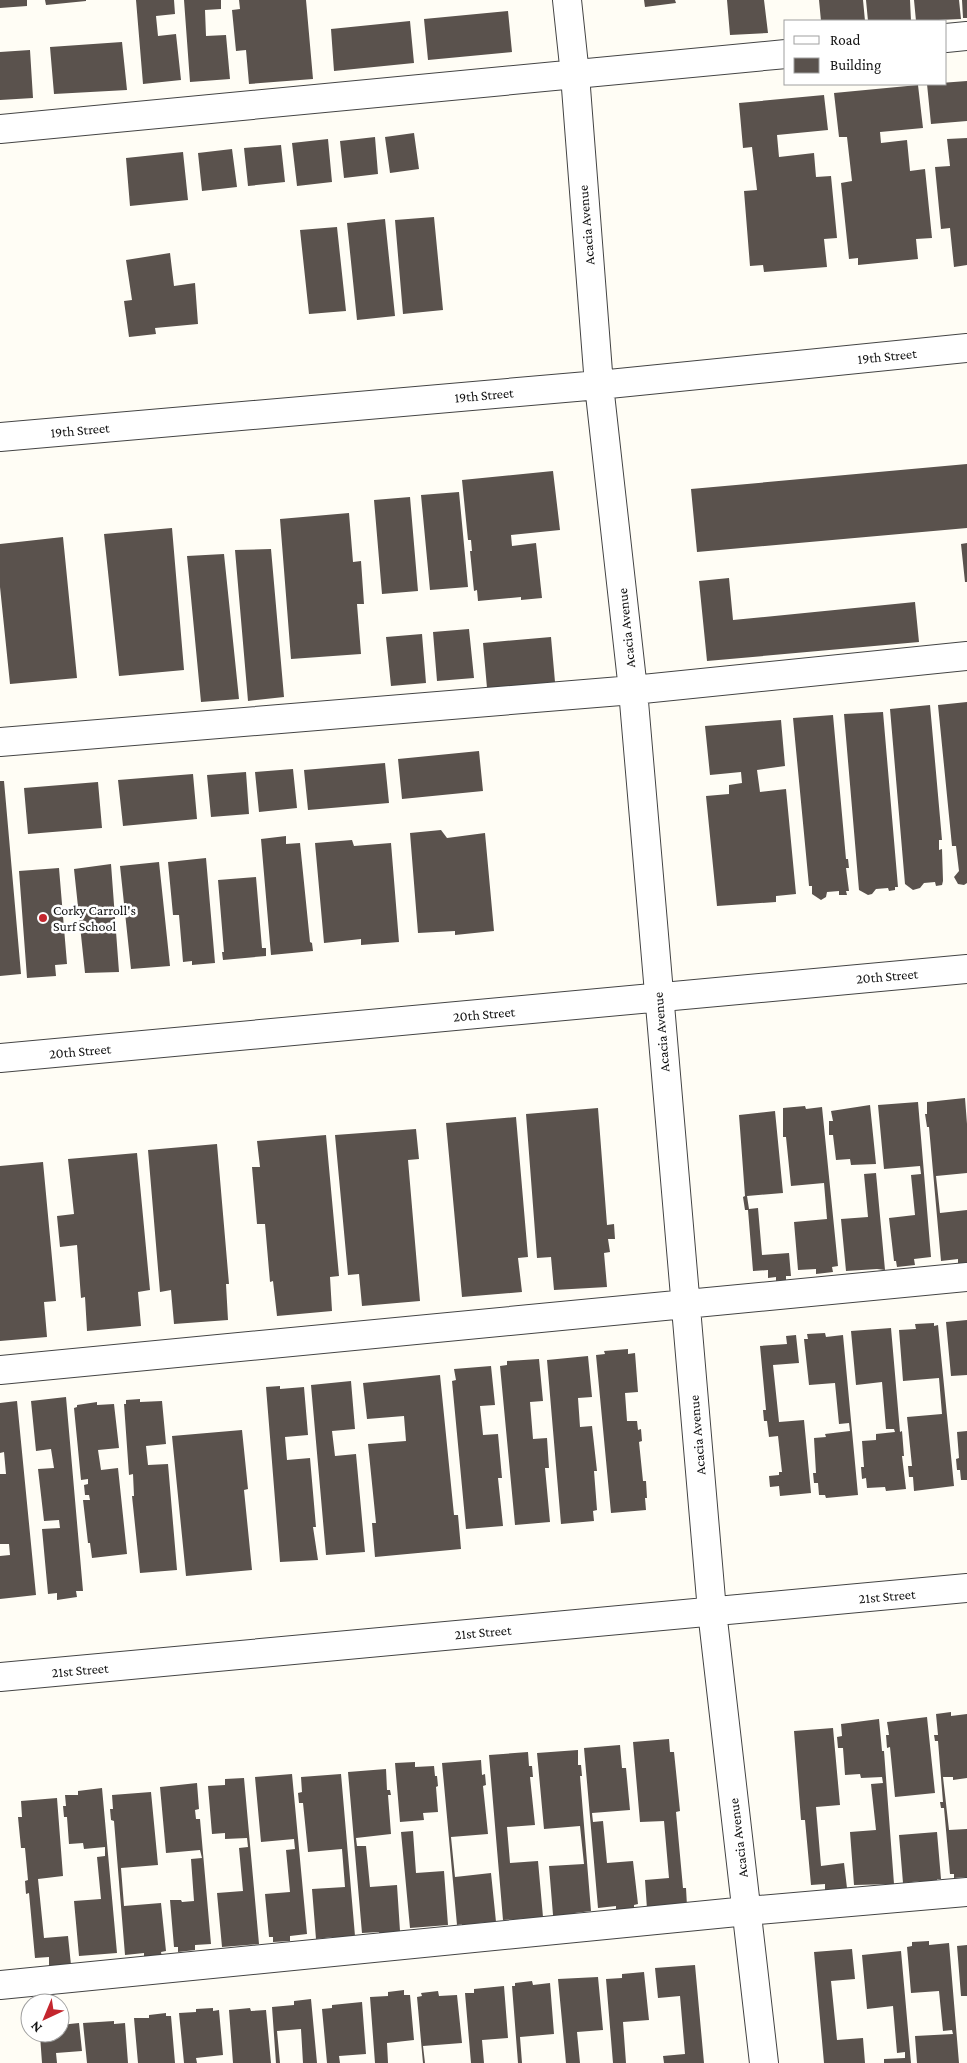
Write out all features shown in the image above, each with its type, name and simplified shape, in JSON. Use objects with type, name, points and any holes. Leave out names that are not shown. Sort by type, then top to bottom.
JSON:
[{"type":"street","name":"Acacia Avenue","points":[[566,0],[574,75],[599,384],[633,690],[712,1611],[764,2063]]},
{"type":"street","points":[[947,38],[967,36]]},
{"type":"street","points":[[0,129],[784,54]]},
{"type":"street","name":"19th Street","points":[[0,437],[599,384],[967,348]]},
{"type":"street","points":[[0,742],[633,690],[967,656]]},
{"type":"street","name":"20th Street","points":[[0,1058],[967,969]]},
{"type":"street","points":[[0,1370],[967,1277]]},
{"type":"street","name":"21st Street","points":[[0,1677],[967,1588]]},
{"type":"street","points":[[0,1985],[747,1911],[967,1892]]},
{"type":"building","points":[[0,0],[27,0],[27,6],[0,8]]},
{"type":"building","points":[[45,0],[86,0],[86,1],[46,5]]},
{"type":"building","points":[[136,0],[174,0],[175,14],[156,16],[158,36],[176,34],[181,80],[143,84]]},
{"type":"building","points":[[184,0],[221,0],[221,9],[205,10],[206,36],[226,35],[230,79],[190,82]]},
{"type":"building","points":[[239,0],[306,0],[313,79],[249,84],[246,50],[236,51],[232,10],[240,9]]},
{"type":"building","points":[[644,0],[675,0],[676,3],[645,7]]},
{"type":"building","points":[[727,0],[764,0],[768,33],[730,35]]},
{"type":"building","points":[[819,0],[863,0],[865,20],[821,20]]},
{"type":"building","points":[[866,0],[910,0],[911,20],[868,20]]},
{"type":"building","points":[[914,0],[959,0],[961,19],[916,20]]},
{"type":"building","points":[[962,0],[967,0],[967,18],[963,18]]},
{"type":"building","points":[[508,11],[512,52],[428,60],[424,19]]},
{"type":"building","points":[[410,21],[414,63],[334,71],[331,29]]},
{"type":"building","points":[[122,42],[127,90],[54,94],[50,47]]},
{"type":"building","points":[[30,50],[33,98],[0,100],[0,52]]},
{"type":"building","points":[[967,81],[967,121],[931,124],[927,85],[947,85],[947,82]]},
{"type":"building","points":[[918,85],[923,128],[880,132],[881,143],[907,140],[910,171],[925,169],[932,238],[916,239],[918,259],[858,265],[858,258],[849,259],[841,183],[852,181],[847,137],[839,137],[834,93]]},
{"type":"building","points":[[824,95],[828,130],[777,135],[779,157],[814,153],[816,177],[831,176],[837,238],[824,239],[827,267],[764,272],[763,265],[750,266],[744,191],[757,190],[752,147],[743,148],[739,103]]},
{"type":"building","points":[[414,133],[419,169],[390,173],[385,137]]},
{"type":"building","points":[[375,137],[378,174],[344,178],[340,141]]},
{"type":"building","points":[[967,138],[967,265],[954,267],[950,228],[941,229],[935,167],[950,166],[947,139]]},
{"type":"building","points":[[328,139],[332,182],[297,186],[292,143]]},
{"type":"building","points":[[281,145],[285,182],[248,186],[244,148]]},
{"type":"building","points":[[232,149],[237,187],[202,191],[198,153]]},
{"type":"building","points":[[183,152],[188,200],[130,206],[126,158]]},
{"type":"building","points":[[434,217],[443,310],[403,314],[395,220]]},
{"type":"building","points":[[385,219],[395,316],[357,320],[347,223]]},
{"type":"building","points":[[337,227],[346,311],[309,314],[300,230]]},
{"type":"building","points":[[170,253],[174,286],[195,283],[198,324],[155,328],[156,334],[129,337],[124,301],[132,300],[126,260]]},
{"type":"building","points":[[967,464],[967,528],[697,552],[691,489]]},
{"type":"building","points":[[553,471],[560,530],[511,535],[512,546],[536,543],[542,598],[521,600],[521,597],[478,601],[477,590],[474,591],[470,551],[472,551],[471,540],[468,540],[462,480]]},
{"type":"building","points":[[459,492],[468,587],[430,590],[421,495]]},
{"type":"building","points":[[410,497],[418,591],[382,594],[374,500]]},
{"type":"building","points":[[349,513],[353,562],[361,561],[364,604],[357,604],[361,654],[291,659],[280,519]]},
{"type":"building","points":[[172,528],[184,670],[119,676],[104,534]]},
{"type":"building","points":[[63,537],[77,678],[10,684],[0,587],[0,544]]},
{"type":"building","points":[[967,543],[967,582],[965,582],[961,544]]},
{"type":"building","points":[[271,549],[284,697],[248,701],[235,550]]},
{"type":"building","points":[[224,554],[239,699],[201,702],[187,556]]},
{"type":"building","points":[[729,578],[733,620],[915,602],[919,642],[707,661],[699,581]]},
{"type":"building","points":[[469,629],[474,678],[437,681],[433,632]]},
{"type":"building","points":[[422,634],[426,683],[391,686],[386,637]]},
{"type":"building","points":[[551,637],[555,682],[487,688],[483,643]]},
{"type":"building","points":[[967,702],[967,883],[964,885],[958,884],[954,877],[959,871],[956,846],[952,846],[938,705]]},
{"type":"building","points":[[930,705],[942,840],[939,840],[939,850],[942,849],[943,881],[942,885],[936,886],[935,882],[924,883],[920,888],[913,890],[905,884],[890,709]]},
{"type":"building","points":[[883,712],[898,887],[895,887],[895,890],[889,891],[888,888],[876,889],[872,894],[868,895],[859,890],[844,714]]},
{"type":"building","points":[[833,715],[846,859],[848,859],[849,868],[846,868],[849,891],[846,891],[847,895],[839,895],[839,891],[827,892],[826,897],[821,900],[812,894],[812,886],[809,886],[793,718]]},
{"type":"building","points":[[781,720],[785,766],[757,770],[760,792],[786,789],[796,894],[776,896],[776,902],[717,906],[706,796],[729,794],[729,785],[742,783],[741,772],[710,775],[705,726]]},
{"type":"building","points":[[479,751],[483,791],[402,799],[398,759]]},
{"type":"building","points":[[385,763],[389,803],[308,810],[304,770]]},
{"type":"building","points":[[293,769],[297,808],[259,812],[255,772]]},
{"type":"building","points":[[246,772],[249,814],[211,817],[207,775]]},
{"type":"building","points":[[193,774],[197,819],[123,826],[118,780]]},
{"type":"building","points":[[0,781],[4,781],[21,974],[0,976]]},
{"type":"building","points":[[98,782],[102,828],[28,834],[24,788]]},
{"type":"building","points":[[441,830],[447,838],[485,833],[494,931],[455,935],[455,931],[418,933],[410,833]]},
{"type":"building","points":[[286,836],[286,844],[300,843],[310,942],[312,943],[313,951],[271,955],[261,839]]},
{"type":"building","points":[[352,840],[354,846],[391,843],[399,942],[361,945],[361,939],[324,943],[315,843]]},
{"type":"building","points":[[206,858],[215,963],[192,965],[192,961],[183,962],[179,915],[173,915],[168,862]]},
{"type":"building","points":[[159,862],[170,966],[131,969],[120,866]]},
{"type":"building","points":[[111,864],[119,972],[85,973],[74,869]]},
{"type":"building","name":"Corky Carroll's Surf School","points":[[59,868],[67,964],[55,965],[56,976],[27,978],[19,871]]},
{"type":"building","points":[[256,877],[262,948],[266,948],[266,956],[223,960],[218,880]]},
{"type":"building","points":[[965,1098],[967,1173],[936,1176],[940,1213],[967,1210],[967,1263],[958,1264],[958,1259],[941,1261],[929,1127],[927,1127],[925,1114],[927,1114],[927,1102]]},
{"type":"building","points":[[918,1102],[931,1257],[914,1259],[915,1265],[897,1267],[896,1261],[894,1261],[889,1218],[915,1215],[911,1175],[921,1174],[920,1166],[884,1169],[878,1105]]},
{"type":"building","points":[[870,1105],[876,1164],[851,1165],[850,1159],[836,1160],[833,1135],[829,1135],[829,1121],[833,1121],[831,1111]]},
{"type":"building","points":[[805,1106],[806,1109],[822,1107],[838,1266],[832,1267],[833,1272],[816,1274],[816,1269],[798,1270],[794,1222],[827,1219],[824,1183],[791,1186],[786,1137],[783,1137],[783,1108]]},
{"type":"building","points":[[598,1108],[607,1225],[614,1224],[615,1239],[608,1239],[610,1252],[604,1253],[607,1287],[554,1290],[551,1257],[537,1258],[526,1114]]},
{"type":"building","points":[[775,1111],[783,1193],[747,1196],[749,1209],[758,1208],[762,1255],[789,1253],[791,1276],[786,1276],[786,1280],[776,1281],[776,1277],[768,1278],[768,1270],[753,1271],[748,1210],[745,1210],[743,1197],[745,1196],[739,1115]]},
{"type":"building","points":[[516,1117],[528,1257],[518,1258],[522,1292],[462,1297],[446,1123]]},
{"type":"building","points":[[416,1129],[419,1159],[408,1160],[420,1301],[362,1306],[359,1274],[348,1275],[335,1135]]},
{"type":"building","points":[[326,1135],[339,1276],[330,1277],[332,1311],[277,1316],[273,1281],[270,1282],[265,1224],[257,1224],[252,1167],[260,1167],[257,1141]]},
{"type":"building","points":[[217,1144],[229,1284],[226,1284],[228,1320],[174,1324],[171,1290],[160,1292],[148,1150]]},
{"type":"building","points":[[137,1153],[150,1290],[138,1292],[141,1326],[87,1331],[85,1297],[81,1298],[77,1245],[60,1247],[57,1216],[74,1214],[68,1159]]},
{"type":"building","points":[[43,1162],[56,1301],[44,1302],[47,1337],[0,1341],[0,1166]]},
{"type":"building","points":[[876,1173],[885,1270],[846,1271],[841,1219],[868,1217],[864,1174]]},
{"type":"building","points":[[967,1320],[967,1375],[951,1376],[946,1322]]},
{"type":"building","points":[[934,1323],[934,1326],[938,1325],[954,1486],[914,1491],[913,1477],[909,1477],[908,1466],[912,1466],[907,1417],[942,1414],[939,1378],[903,1381],[899,1330],[916,1329],[915,1324]]},
{"type":"building","points":[[891,1328],[906,1489],[886,1491],[885,1487],[867,1488],[866,1478],[862,1479],[861,1467],[864,1467],[862,1441],[876,1440],[876,1434],[895,1432],[894,1429],[886,1429],[882,1382],[856,1385],[851,1331]]},
{"type":"building","points":[[825,1333],[826,1337],[843,1335],[858,1495],[826,1498],[825,1495],[819,1495],[818,1483],[814,1483],[813,1473],[816,1473],[814,1438],[826,1437],[825,1434],[850,1431],[849,1423],[839,1424],[835,1383],[809,1385],[804,1339],[808,1339],[807,1334]]},
{"type":"building","points":[[796,1335],[799,1363],[773,1365],[779,1422],[804,1420],[811,1493],[780,1496],[779,1486],[770,1487],[769,1476],[779,1475],[779,1472],[782,1472],[778,1436],[769,1437],[767,1421],[764,1421],[763,1410],[766,1410],[760,1346],[787,1344],[786,1336]]},
{"type":"building","points":[[628,1349],[628,1354],[635,1353],[638,1392],[625,1393],[627,1421],[637,1421],[638,1430],[641,1429],[642,1441],[639,1442],[643,1481],[646,1481],[646,1510],[611,1513],[596,1355],[605,1354],[604,1351]]},
{"type":"building","points":[[588,1356],[592,1397],[578,1398],[580,1427],[592,1426],[597,1471],[594,1471],[597,1510],[593,1511],[594,1521],[561,1524],[547,1360]]},
{"type":"building","points":[[539,1359],[543,1401],[530,1402],[533,1439],[547,1438],[549,1468],[545,1468],[550,1522],[515,1525],[500,1366],[507,1365],[507,1361]]},
{"type":"building","points":[[491,1366],[495,1405],[480,1406],[483,1435],[498,1434],[502,1478],[498,1478],[503,1526],[466,1529],[452,1381],[456,1380],[454,1369]]},
{"type":"building","points":[[440,1375],[454,1515],[458,1515],[461,1549],[375,1557],[372,1523],[376,1523],[368,1444],[406,1441],[404,1416],[367,1419],[363,1383]]},
{"type":"building","points":[[351,1381],[355,1429],[332,1431],[335,1456],[356,1454],[365,1552],[326,1555],[311,1385]]},
{"type":"building","points":[[280,1386],[280,1389],[304,1387],[308,1435],[285,1437],[287,1460],[310,1458],[316,1527],[313,1527],[318,1560],[280,1562],[266,1387]]},
{"type":"building","points":[[66,1397],[83,1591],[76,1591],[77,1597],[57,1600],[57,1593],[48,1594],[42,1529],[60,1528],[59,1520],[44,1521],[38,1469],[54,1468],[51,1449],[36,1451],[31,1401]]},
{"type":"building","points":[[140,1399],[140,1402],[162,1401],[166,1444],[146,1446],[148,1465],[168,1464],[177,1570],[140,1573],[132,1496],[134,1496],[133,1474],[129,1475],[124,1404],[126,1404],[126,1400]]},
{"type":"building","points":[[17,1401],[36,1595],[0,1599],[0,1556],[10,1555],[9,1544],[0,1544],[0,1474],[6,1474],[4,1452],[0,1453],[0,1403]]},
{"type":"building","points":[[97,1402],[97,1405],[114,1404],[119,1448],[98,1450],[101,1470],[118,1468],[127,1554],[92,1558],[90,1543],[88,1543],[83,1500],[90,1500],[89,1495],[85,1495],[84,1485],[88,1484],[88,1479],[81,1480],[74,1408],[77,1405]]},
{"type":"building","points":[[242,1430],[248,1489],[244,1490],[252,1570],[186,1576],[172,1436]]},
{"type":"building","points":[[967,1431],[967,1480],[961,1480],[960,1470],[957,1470],[956,1459],[959,1458],[957,1432]]},
{"type":"building","points":[[951,1712],[951,1716],[967,1714],[967,1778],[953,1780],[953,1777],[943,1777],[949,1830],[967,1829],[967,1877],[954,1878],[954,1874],[950,1874],[944,1808],[941,1808],[940,1802],[943,1802],[938,1741],[935,1741],[934,1735],[938,1735],[936,1714]]},
{"type":"building","points":[[927,1717],[935,1793],[895,1797],[890,1747],[887,1748],[886,1735],[889,1735],[887,1722]]},
{"type":"building","points":[[879,1719],[882,1751],[884,1751],[894,1884],[854,1885],[850,1832],[876,1830],[871,1784],[883,1783],[882,1777],[861,1778],[860,1774],[845,1775],[843,1748],[838,1748],[837,1737],[842,1736],[841,1724]]},
{"type":"building","points":[[833,1728],[840,1805],[816,1807],[821,1866],[844,1863],[847,1888],[846,1890],[825,1891],[825,1884],[811,1885],[805,1820],[801,1820],[794,1731]]},
{"type":"building","points":[[669,1739],[670,1752],[674,1752],[680,1811],[676,1812],[683,1888],[686,1888],[687,1906],[647,1909],[645,1880],[669,1878],[664,1821],[640,1822],[633,1742]]},
{"type":"building","points":[[620,1745],[622,1768],[626,1768],[630,1810],[592,1813],[593,1822],[603,1821],[607,1863],[633,1861],[638,1904],[634,1905],[634,1910],[616,1911],[616,1906],[598,1908],[584,1748]]},
{"type":"building","points":[[578,1750],[578,1765],[581,1765],[582,1776],[580,1776],[591,1911],[575,1913],[575,1918],[558,1919],[557,1915],[553,1915],[549,1866],[584,1864],[580,1826],[544,1829],[537,1753]]},
{"type":"building","points":[[528,1752],[529,1766],[532,1766],[533,1777],[530,1777],[535,1825],[507,1827],[510,1863],[538,1861],[543,1917],[503,1920],[489,1755]]},
{"type":"building","points":[[481,1760],[482,1775],[485,1774],[486,1785],[483,1786],[488,1834],[451,1837],[455,1877],[491,1873],[496,1922],[478,1923],[479,1927],[462,1928],[462,1924],[457,1925],[442,1763]]},
{"type":"building","points":[[415,1762],[415,1767],[434,1766],[438,1786],[436,1787],[438,1812],[423,1813],[424,1820],[400,1822],[395,1763]]},
{"type":"building","points":[[386,1769],[387,1790],[390,1790],[391,1795],[388,1795],[391,1834],[356,1838],[357,1846],[366,1846],[370,1887],[397,1885],[400,1931],[396,1931],[396,1935],[380,1936],[379,1932],[362,1933],[348,1772]]},
{"type":"building","points":[[292,1774],[307,1934],[290,1936],[290,1941],[273,1942],[273,1937],[269,1937],[265,1894],[290,1892],[286,1850],[295,1849],[294,1839],[261,1842],[255,1777]]},
{"type":"building","points":[[341,1774],[355,1936],[350,1936],[351,1940],[334,1941],[333,1937],[316,1939],[312,1889],[345,1887],[342,1849],[308,1852],[303,1803],[299,1803],[298,1793],[302,1792],[301,1777]]},
{"type":"building","points":[[244,1778],[259,1944],[222,1947],[217,1893],[243,1891],[239,1848],[248,1847],[247,1838],[225,1839],[225,1833],[212,1834],[208,1786],[225,1785],[225,1779]]},
{"type":"building","points":[[197,1783],[199,1809],[195,1810],[196,1819],[200,1819],[211,1944],[195,1945],[195,1950],[178,1952],[178,1947],[174,1947],[170,1900],[194,1901],[191,1859],[202,1858],[200,1850],[166,1853],[160,1787]]},
{"type":"building","points":[[102,1788],[117,1953],[79,1956],[74,1901],[101,1899],[97,1857],[105,1856],[105,1847],[84,1849],[83,1843],[69,1844],[67,1817],[64,1817],[63,1806],[66,1806],[65,1795],[78,1795],[78,1791]]},
{"type":"building","points":[[151,1792],[158,1865],[121,1868],[124,1906],[161,1903],[166,1951],[161,1952],[162,1957],[144,1958],[144,1953],[125,1955],[114,1821],[111,1820],[110,1809],[113,1809],[112,1795]]},
{"type":"building","points":[[57,1798],[63,1876],[38,1879],[44,1938],[68,1936],[71,1965],[49,1967],[49,1957],[35,1958],[29,1893],[26,1894],[25,1881],[28,1880],[25,1848],[21,1848],[18,1817],[22,1817],[21,1801]]},
{"type":"building","points":[[413,1831],[416,1873],[444,1871],[448,1925],[410,1928],[401,1832]]},
{"type":"building","points":[[937,1832],[941,1879],[937,1879],[938,1885],[921,1886],[920,1881],[903,1883],[899,1835]]},
{"type":"building","points":[[929,1941],[929,1945],[949,1943],[959,2063],[917,2063],[915,2036],[953,2034],[952,2030],[943,2031],[939,1991],[911,1993],[907,1947],[912,1946],[912,1942]]},
{"type":"building","points":[[967,1945],[967,1996],[961,1996],[957,1946]]},
{"type":"building","points":[[852,1949],[855,1979],[831,1981],[837,2040],[863,2038],[865,2063],[824,2063],[814,1952]]},
{"type":"building","points":[[901,1951],[911,2063],[884,2063],[884,2059],[905,2058],[905,2052],[897,2053],[893,2006],[867,2009],[862,1955]]},
{"type":"building","points":[[695,1965],[704,2063],[664,2063],[663,2056],[685,2054],[680,1996],[658,1998],[655,1968]]},
{"type":"building","points":[[644,1972],[649,2020],[623,2022],[626,2063],[613,2063],[606,1979],[622,1978],[622,1974]]},
{"type":"building","points":[[598,1977],[603,2030],[577,2032],[580,2063],[566,2063],[558,1979]]},
{"type":"building","points":[[532,1981],[533,1985],[550,1983],[554,2034],[520,2037],[522,2063],[518,2063],[512,1986],[515,1986],[515,1983]]},
{"type":"building","points":[[504,1986],[508,2038],[482,2040],[484,2063],[471,2063],[465,1993],[474,1993],[474,1989]]},
{"type":"building","points":[[404,1990],[404,1995],[410,1995],[414,2040],[387,2043],[388,2063],[375,2063],[370,1997],[388,1996],[388,1992]]},
{"type":"building","points":[[438,1991],[439,1996],[457,1995],[462,2043],[423,2046],[425,2063],[423,2063],[417,1997],[422,1996],[421,1993]]},
{"type":"building","points":[[311,1999],[317,2063],[303,2063],[301,2029],[277,2031],[280,2063],[276,2063],[272,2007],[294,2005],[294,2001]]},
{"type":"building","points":[[362,2002],[366,2054],[339,2056],[340,2063],[327,2063],[322,2009],[332,2008],[332,2005]]},
{"type":"building","points":[[213,2008],[213,2011],[219,2010],[223,2055],[196,2058],[197,2063],[184,2063],[179,2013]]},
{"type":"building","points":[[250,2008],[251,2011],[266,2010],[271,2063],[233,2063],[229,2010]]},
{"type":"building","points":[[166,2013],[166,2016],[171,2016],[175,2063],[138,2063],[134,2018],[149,2018],[149,2015]]},
{"type":"building","points":[[114,2021],[114,2024],[125,2023],[128,2063],[87,2063],[83,2023]]},
{"type":"building","points":[[79,2023],[82,2051],[56,2053],[57,2063],[42,2063],[41,2043],[70,2043],[70,2024]]},
{"type":"place","name":"Corky Carroll's Surf School","points":[[43,918]]}]
